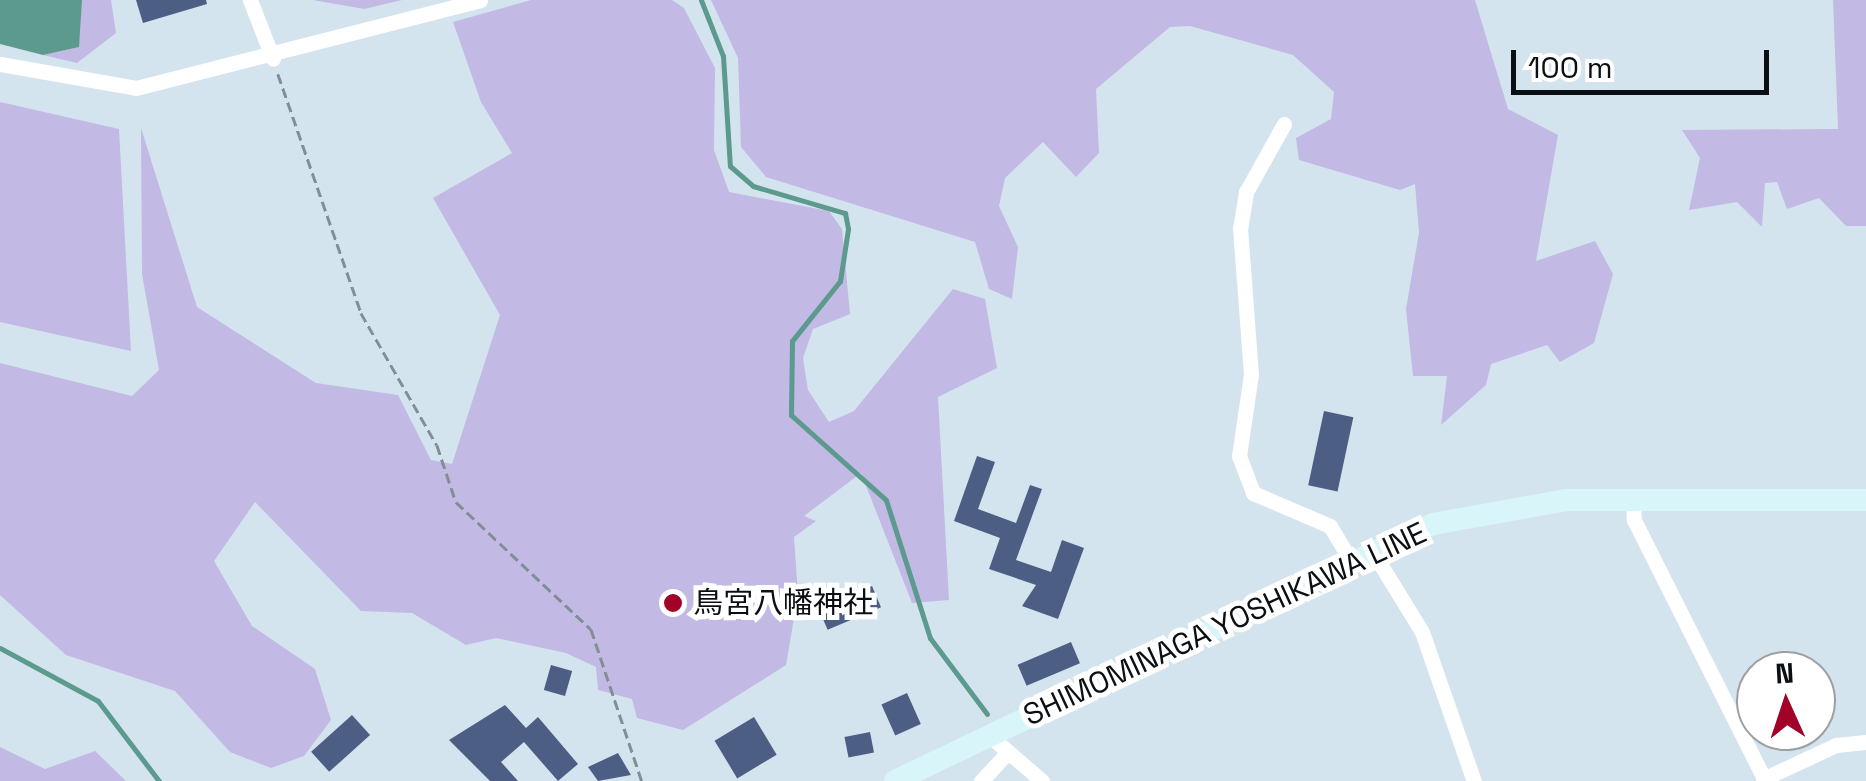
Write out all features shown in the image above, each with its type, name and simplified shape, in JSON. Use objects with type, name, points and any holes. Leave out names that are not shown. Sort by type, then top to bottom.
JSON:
[{"type":"main road","name":"SHIMOMINAGA YOSHIKAWA LINE","points":[[895,781],[999,744],[1361,554],[1499,506],[1632,497],[1866,500]]},
{"type":"street","points":[[250,0],[273,59]]},
{"type":"street","points":[[0,64],[136,88],[273,59],[480,0]]},
{"type":"street","points":[[1284,124],[1246,192],[1240,228],[1251,374],[1239,456],[1253,493],[1330,526],[1361,554],[1422,632],[1474,781]]},
{"type":"street","points":[[1632,497],[1634,520],[1764,780],[1866,742]]},
{"type":"street","points":[[980,781],[999,744],[1042,781]]},
{"type":"path","points":[[273,59],[361,314],[437,445],[456,502],[590,629],[642,781]]},
{"type":"shaded area","points":[[0,0],[82,0],[79,47],[43,55],[0,44]]},
{"type":"shaded area","points":[[82,0],[111,0],[116,33],[77,63],[43,55],[78,47]]},
{"type":"shaded area","points":[[313,0],[402,0],[364,9]]},
{"type":"shaded area","points":[[531,0],[672,0],[684,8],[715,68],[714,150],[729,192],[829,211],[842,229],[850,314],[813,329],[803,358],[808,390],[829,422],[854,411],[953,289],[985,299],[997,368],[938,397],[949,600],[912,603],[861,473],[804,516],[816,521],[794,537],[798,595],[786,665],[683,730],[637,718],[632,699],[598,690],[596,667],[566,653],[496,638],[466,645],[412,613],[361,611],[255,502],[214,561],[252,626],[315,669],[331,720],[304,756],[271,768],[230,752],[175,691],[66,655],[0,595],[0,363],[132,396],[159,370],[142,274],[141,128],[197,307],[316,383],[398,395],[431,460],[452,464],[500,315],[433,198],[512,153],[481,102],[453,22]]},
{"type":"shaded area","points":[[711,0],[1475,0],[1508,109],[1558,135],[1536,261],[1595,241],[1613,274],[1594,343],[1560,362],[1547,345],[1491,364],[1486,385],[1441,425],[1447,376],[1413,376],[1406,309],[1419,233],[1415,184],[1400,190],[1299,160],[1296,138],[1331,119],[1334,92],[1293,55],[1190,26],[1170,27],[1096,89],[1099,153],[1076,177],[1043,142],[1005,178],[999,206],[1018,247],[1012,299],[989,289],[975,242],[766,177],[741,147],[738,58]]},
{"type":"shaded area","points":[[1833,0],[1866,0],[1866,226],[1846,226],[1819,198],[1787,209],[1777,182],[1765,183],[1762,227],[1737,202],[1689,210],[1700,158],[1682,130],[1838,129]]},
{"type":"shaded area","points":[[0,102],[119,129],[131,351],[0,322]]},
{"type":"shaded area","points":[[0,747],[45,769],[95,751],[126,781],[0,781]]},
{"type":"building","points":[[136,0],[206,0],[207,4],[143,23]]},
{"type":"building","points":[[1324,411],[1353,417],[1338,492],[1308,485]]},
{"type":"building","points":[[977,456],[995,462],[978,509],[1016,523],[1030,485],[1042,489],[1016,560],[1051,572],[1062,540],[1084,548],[1058,619],[1022,606],[1036,585],[989,569],[1000,538],[954,521]]},
{"type":"building","points":[[872,586],[881,607],[828,630],[819,609]]},
{"type":"building","points":[[1071,642],[1080,663],[1027,686],[1018,665]]},
{"type":"building","points":[[551,665],[572,671],[565,696],[544,690]]},
{"type":"building","points":[[907,693],[921,724],[895,735],[881,704]]},
{"type":"building","points":[[505,705],[526,728],[538,717],[578,764],[558,781],[524,742],[501,762],[518,781],[490,781],[449,740]]},
{"type":"building","points":[[352,715],[370,735],[329,772],[311,752]]},
{"type":"building","points":[[754,717],[777,755],[737,778],[715,741]]},
{"type":"building","points":[[870,732],[874,753],[848,758],[844,737]]},
{"type":"building","points":[[618,753],[631,775],[598,781],[588,767]]},
{"type":"waterway","points":[[701,0],[723,56],[730,166],[753,186],[845,213],[848,229],[840,281],[792,341],[791,415],[886,500],[930,638],[987,714]]},
{"type":"waterway","points":[[0,648],[98,701],[159,781]]},
{"type":"place","name":"鳥宮八幡神社","points":[[673,603]]}]
